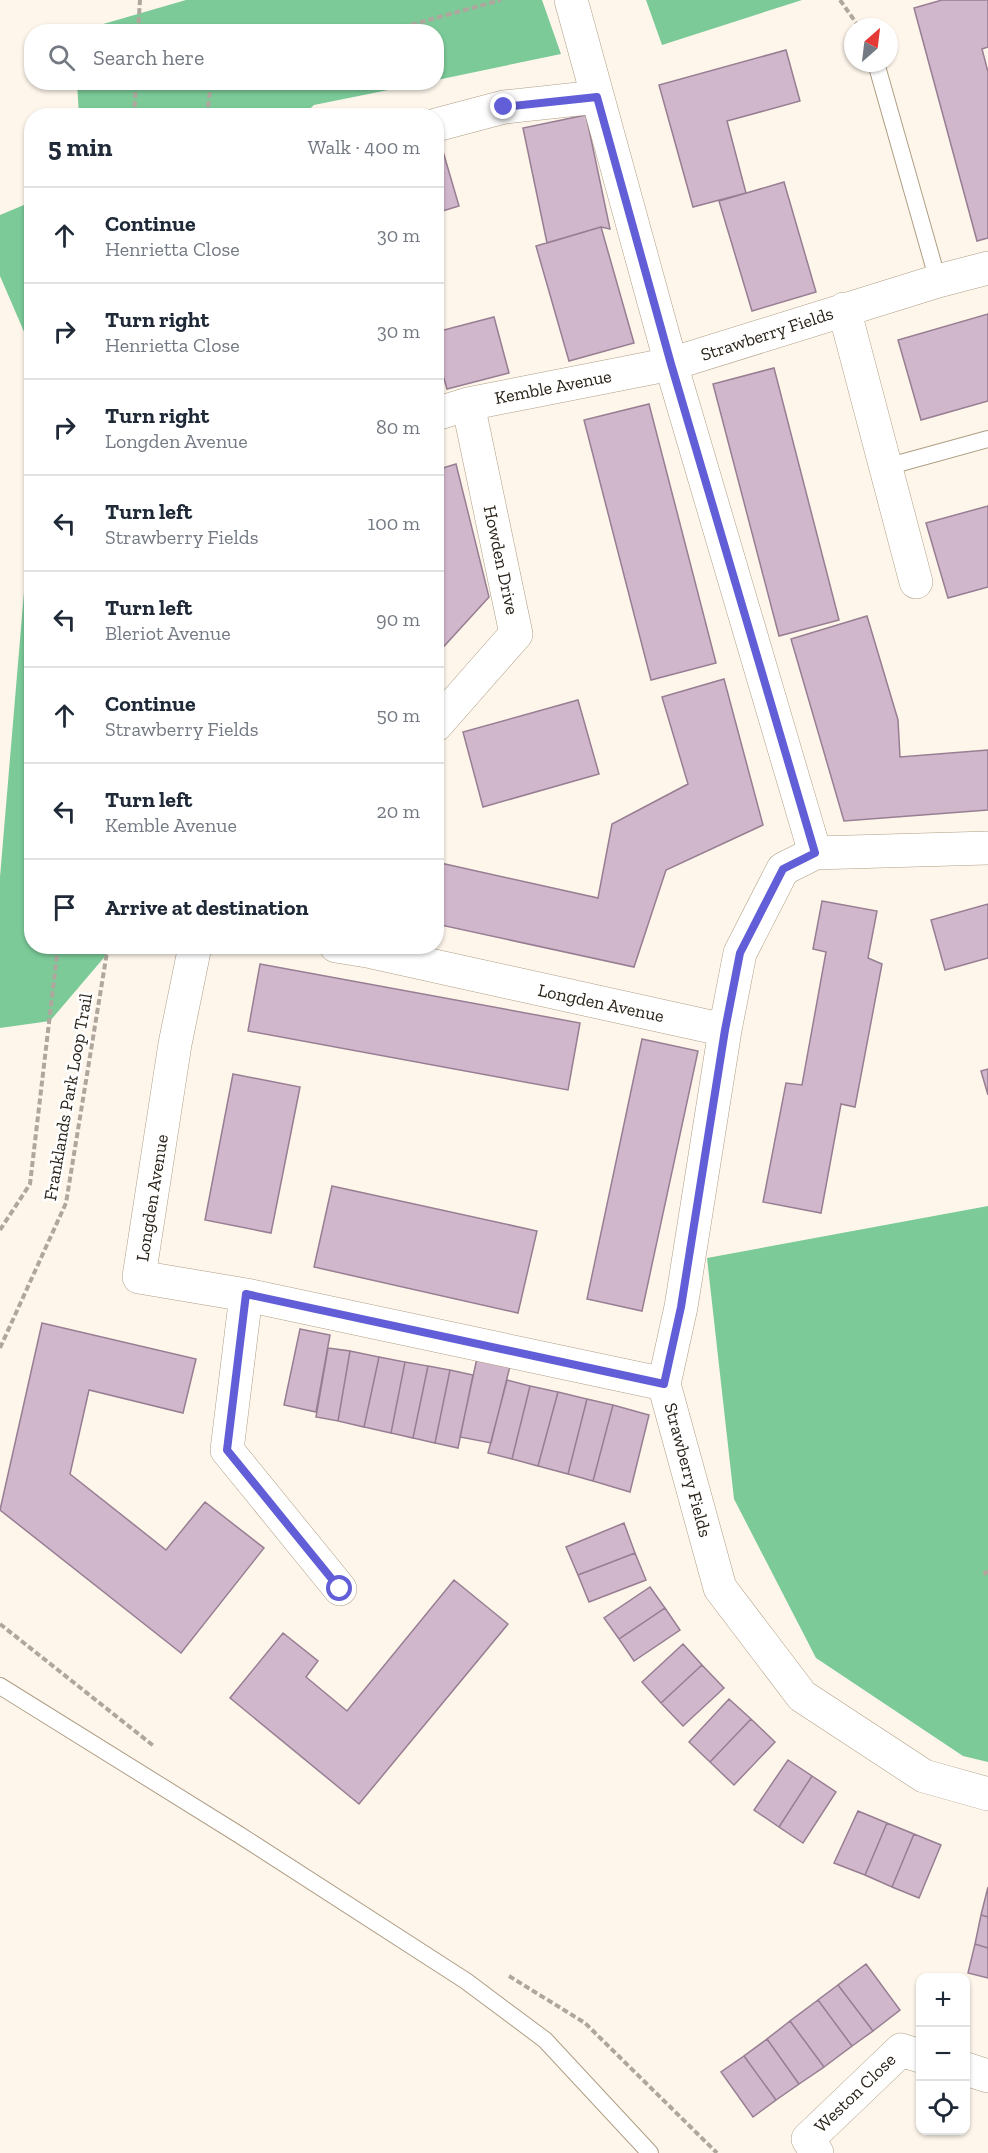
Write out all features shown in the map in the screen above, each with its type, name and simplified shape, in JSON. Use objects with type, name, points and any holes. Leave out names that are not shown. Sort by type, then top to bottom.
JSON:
[{"type":"street","points":[[571,0],[671,364],[815,853]]},
{"type":"street","points":[[444,123],[504,107],[597,97]]},
{"type":"street","name":"Strawberry Fields","points":[[671,364],[844,309],[988,268]]},
{"type":"street","name":"Strawberry Fields","points":[[844,309],[916,582]]},
{"type":"street","name":"Kemble Avenue","points":[[444,412],[468,404],[671,364]]},
{"type":"street","name":"Howden Drive","points":[[444,716],[516,634],[468,404]]},
{"type":"street","name":"Strawberry Fields","points":[[988,848],[815,853],[783,869],[740,953],[725,1030],[681,1307],[664,1384],[720,1588],[802,1696],[924,1776],[988,1794]]},
{"type":"street","name":"Longden Avenue","points":[[193,954],[176,1044],[140,1276],[246,1294],[664,1384]]},
{"type":"street","name":"Longden Avenue","points":[[384,954],[725,1030]]},
{"type":"street","points":[[246,1294],[227,1450],[340,1589]]},
{"type":"street","name":"Weston Close","points":[[817,2153],[808,2139],[901,2050],[916,2054]]},
{"type":"street","points":[[970,2070],[988,2076]]},
{"type":"lane","points":[[879,72],[938,281]]},
{"type":"lane","points":[[886,467],[988,439]]},
{"type":"lane","points":[[0,1686],[228,1828],[466,1982],[546,2040],[650,2153]]},
{"type":"path","points":[[138,24],[140,0]]},
{"type":"path","points":[[414,24],[501,0]]},
{"type":"path","points":[[840,0],[853,18]]},
{"type":"path","points":[[134,108],[136,90]]},
{"type":"path","points":[[208,108],[210,90]]},
{"type":"path","points":[[0,1230],[30,1184],[57,954]]},
{"type":"path","name":"Franklands Park Loop Trail","points":[[0,1348],[66,1203],[107,954]]},
{"type":"path","points":[[988,1571],[986,1573],[988,1577]]},
{"type":"green space","points":[[186,0],[542,0],[561,54],[444,79],[444,24],[103,24]]},
{"type":"green space","points":[[646,0],[802,0],[662,45]]},
{"type":"green space","points":[[77,90],[388,90],[314,105],[311,108],[79,108]]},
{"type":"green space","points":[[24,205],[24,332],[0,276],[0,215]]},
{"type":"green space","points":[[24,592],[24,954],[107,954],[50,1021],[0,1028],[0,877]]},
{"type":"green space","points":[[988,1206],[988,1762],[963,1756],[816,1658],[734,1499],[707,1258]]},
{"type":"building","points":[[942,0],[988,0],[988,47],[982,49],[988,72],[988,238],[977,241],[914,8]]},
{"type":"building","points":[[786,50],[800,101],[727,121],[746,193],[693,207],[659,85]]},
{"type":"building","points":[[586,115],[610,229],[601,227],[547,243],[523,128]]},
{"type":"building","points":[[444,155],[459,206],[444,211]]},
{"type":"building","points":[[784,182],[816,292],[752,311],[719,201]]},
{"type":"building","points":[[601,227],[634,343],[569,361],[536,246]]},
{"type":"building","points":[[988,314],[988,401],[921,420],[898,340]]},
{"type":"building","points":[[494,317],[509,373],[447,389],[444,379],[444,330]]},
{"type":"building","points":[[774,368],[839,620],[779,636],[713,384]]},
{"type":"building","points":[[649,404],[716,663],[651,680],[584,420]]},
{"type":"building","points":[[456,464],[489,597],[444,646],[444,468]]},
{"type":"building","points":[[988,506],[988,587],[948,598],[926,523]]},
{"type":"building","points":[[867,616],[898,720],[900,757],[988,750],[988,810],[844,821],[791,639]]},
{"type":"building","points":[[724,679],[763,825],[666,870],[634,967],[444,926],[444,864],[598,898],[612,824],[688,784],[662,697]]},
{"type":"building","points":[[578,700],[599,774],[483,807],[463,732]]},
{"type":"building","points":[[822,901],[877,911],[868,958],[882,964],[855,1107],[841,1104],[821,1213],[763,1202],[786,1083],[802,1085],[826,952],[813,949]]},
{"type":"building","points":[[988,904],[988,958],[945,970],[931,920]]},
{"type":"building","points":[[260,964],[580,1023],[568,1090],[248,1031]]},
{"type":"building","points":[[642,1039],[698,1051],[642,1311],[587,1299]]},
{"type":"building","points":[[988,1069],[988,1095],[981,1071]]},
{"type":"building","points":[[233,1074],[300,1087],[271,1233],[205,1220]]},
{"type":"building","points":[[332,1186],[537,1231],[518,1313],[314,1267]]},
{"type":"building","points":[[42,1323],[196,1359],[183,1413],[89,1390],[70,1474],[166,1550],[205,1502],[264,1548],[181,1653],[0,1510]]},
{"type":"building","points":[[300,1329],[330,1335],[316,1412],[284,1405]]},
{"type":"building","points":[[328,1348],[350,1351],[338,1421],[316,1417]]},
{"type":"building","points":[[350,1351],[379,1357],[364,1427],[338,1421]]},
{"type":"building","points":[[379,1357],[405,1362],[391,1433],[364,1427]]},
{"type":"building","points":[[477,1358],[510,1366],[491,1443],[460,1437]]},
{"type":"building","points":[[405,1362],[428,1366],[413,1438],[391,1433]]},
{"type":"building","points":[[428,1366],[450,1370],[435,1443],[413,1438]]},
{"type":"building","points":[[450,1370],[473,1375],[458,1448],[435,1443]]},
{"type":"building","points":[[507,1380],[530,1386],[512,1459],[488,1453]]},
{"type":"building","points":[[530,1386],[558,1392],[538,1466],[512,1459]]},
{"type":"building","points":[[558,1392],[587,1399],[568,1474],[538,1466]]},
{"type":"building","points":[[587,1399],[613,1405],[593,1481],[568,1474]]},
{"type":"building","points":[[613,1405],[649,1415],[630,1492],[593,1481]]},
{"type":"building","points":[[624,1523],[635,1553],[578,1575],[566,1547]]},
{"type":"building","points":[[635,1553],[646,1580],[589,1602],[578,1575]]},
{"type":"building","points":[[454,1580],[508,1624],[359,1804],[230,1698],[283,1633],[318,1661],[306,1677],[347,1711]]},
{"type":"building","points":[[650,1587],[665,1608],[619,1639],[604,1618]]},
{"type":"building","points":[[665,1608],[680,1630],[634,1661],[619,1639]]},
{"type":"building","points":[[683,1644],[702,1665],[661,1703],[642,1682]]},
{"type":"building","points":[[702,1665],[724,1688],[683,1726],[661,1703]]},
{"type":"building","points":[[729,1699],[751,1719],[710,1762],[689,1742]]},
{"type":"building","points":[[751,1719],[775,1742],[734,1785],[710,1762]]},
{"type":"building","points":[[788,1760],[812,1776],[779,1827],[754,1810]]},
{"type":"building","points":[[812,1776],[836,1792],[803,1843],[779,1827]]},
{"type":"building","points":[[858,1811],[887,1823],[865,1875],[834,1863]]},
{"type":"building","points":[[887,1823],[914,1834],[892,1887],[865,1875]]},
{"type":"building","points":[[914,1834],[941,1845],[919,1898],[892,1887]]},
{"type":"building","points":[[988,1887],[988,1917],[981,1915]]},
{"type":"building","points":[[981,1915],[988,1917],[988,1948],[975,1944]]},
{"type":"building","points":[[975,1944],[988,1948],[988,1978],[968,1973]]},
{"type":"building","points":[[866,1964],[900,2010],[873,2031],[838,1985]]},
{"type":"building","points":[[838,1985],[873,2031],[852,2046],[818,2000]]},
{"type":"building","points":[[818,2000],[852,2046],[824,2067],[790,2021]]},
{"type":"building","points":[[790,2021],[824,2067],[799,2084],[767,2039]]},
{"type":"building","points":[[767,2039],[799,2084],[776,2100],[744,2056]]},
{"type":"building","points":[[744,2056],[776,2100],[753,2117],[721,2072]]},
{"type":"route","points":[[340,1589],[227,1450],[246,1294],[664,1384],[681,1307],[725,1030],[740,953],[783,869],[815,853],[671,364],[597,97],[504,107]]}]
